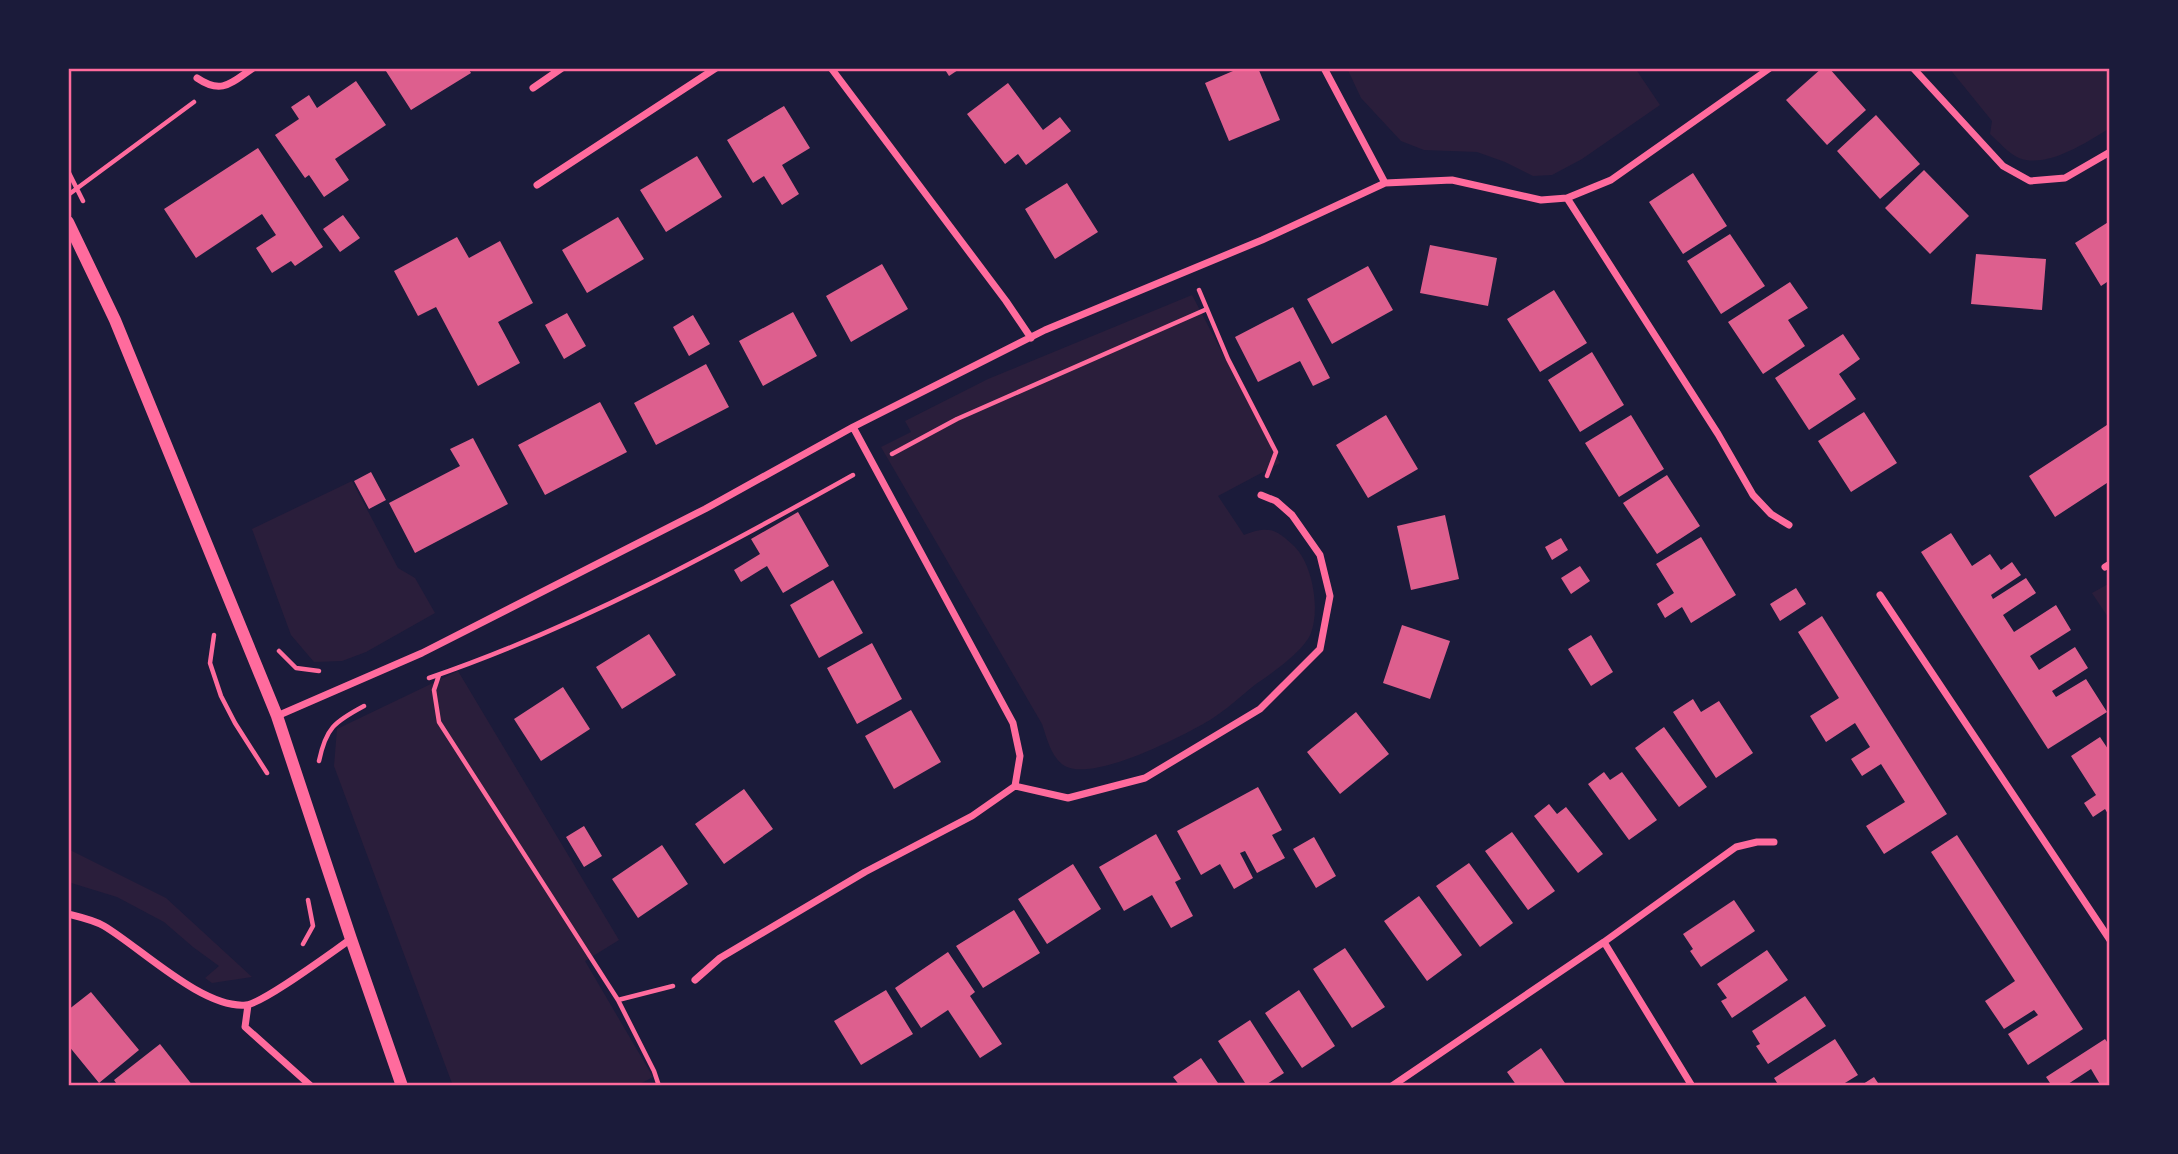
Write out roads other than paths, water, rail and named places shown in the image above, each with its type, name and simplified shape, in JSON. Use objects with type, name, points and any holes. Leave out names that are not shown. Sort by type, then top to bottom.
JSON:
[{"type":"street","points":[[197,78],[214,87],[225,87],[253,68]]},
{"type":"street","points":[[533,89],[562,68]]},
{"type":"street","points":[[537,186],[716,68]]},
{"type":"street","points":[[831,68],[1031,338]]},
{"type":"street","points":[[1324,68],[1385,183]]},
{"type":"street","points":[[277,716],[422,653],[705,509],[853,428],[1045,330],[1262,240],[1385,183],[1452,180],[1541,200],[1567,198],[1611,180],[1770,68]]},
{"type":"street","points":[[1913,68],[2003,166],[2030,181],[2064,178],[2110,152]]},
{"type":"street","points":[[1567,198],[1718,434],[1753,495],[1771,514],[1789,525]]},
{"type":"street","points":[[68,222],[115,320],[277,716],[402,1086]]},
{"type":"street","points":[[695,980],[720,958],[865,872],[972,816],[1015,786],[1020,756],[1013,723],[853,428]]},
{"type":"street","points":[[1015,786],[1068,798],[1145,778],[1260,709],[1320,649],[1331,596],[1320,555],[1292,515],[1276,501],[1261,495]]},
{"type":"street","points":[[1880,595],[2110,940]]},
{"type":"street","points":[[1392,1086],[1604,942],[1736,847],[1757,842],[1774,842]]},
{"type":"street","points":[[68,914],[101,924],[192,989],[223,1002],[248,1005],[280,987],[351,939]]},
{"type":"street","points":[[1604,942],[1692,1086]]},
{"type":"street","points":[[248,1005],[245,1027],[311,1086]]}]
